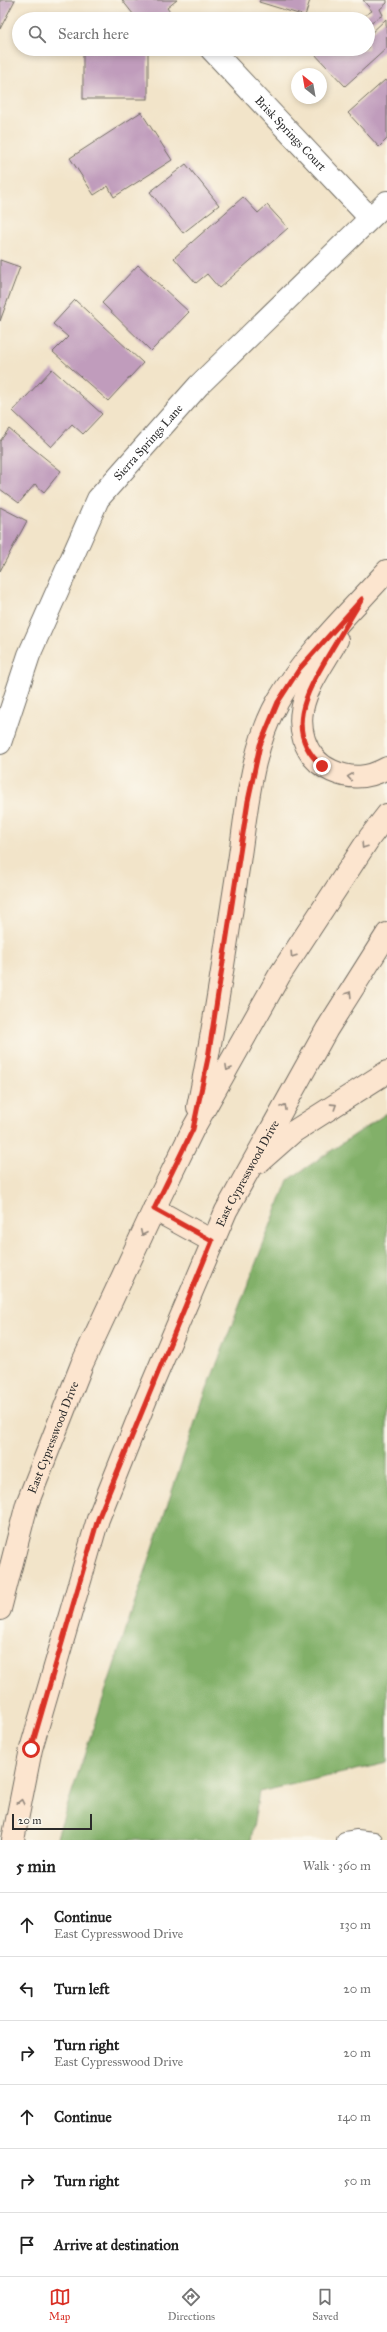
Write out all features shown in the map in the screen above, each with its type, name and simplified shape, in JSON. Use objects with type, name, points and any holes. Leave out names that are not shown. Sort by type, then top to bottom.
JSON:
[{"type":"main road","points":[[193,1129],[208,1058],[248,801],[260,745],[278,702],[300,668],[387,571]]},
{"type":"main road","points":[[362,599],[306,696],[302,728],[305,745],[312,758],[330,771],[350,777],[363,778],[387,768]]},
{"type":"main road","name":"East Cypresswood Drive","points":[[0,1609],[27,1504],[82,1364],[154,1209],[193,1129],[280,976],[370,837],[387,815]]},
{"type":"main road","name":"East Cypresswood Drive","points":[[13,1840],[31,1749],[98,1519],[212,1241],[226,1210],[327,1029],[387,934]]},
{"type":"main road","points":[[248,1172],[294,1132],[387,1072]]},
{"type":"main road","points":[[154,1209],[212,1241]]},
{"type":"street","name":"Brisk Springs Court","points":[[218,56],[370,218]]},
{"type":"street","name":"Sierra Springs Lane","points":[[0,743],[29,656],[98,499],[199,385],[387,202]]},
{"type":"lane","points":[[345,1840],[357,1838],[374,1840]]},
{"type":"green space","points":[[387,1113],[387,1763],[259,1792],[251,1840],[56,1840],[199,1410],[288,1180]]},
{"type":"building","points":[[0,0],[15,0],[0,29]]},
{"type":"building","points":[[122,0],[177,0],[167,8],[170,12],[131,12]]},
{"type":"building","points":[[260,0],[310,0],[306,12],[292,12],[259,2]]},
{"type":"building","points":[[363,0],[387,0],[387,3],[380,9],[383,15],[375,20],[375,12],[370,12],[372,11]]},
{"type":"building","points":[[386,19],[387,48],[345,86],[317,56],[375,56],[375,29]]},
{"type":"building","points":[[83,56],[148,56],[148,99],[83,99]]},
{"type":"building","points":[[385,80],[387,83],[387,139],[379,147],[348,113]]},
{"type":"building","points":[[141,112],[172,160],[114,197],[108,186],[94,195],[70,158]]},
{"type":"building","points":[[186,164],[219,205],[183,233],[150,192]]},
{"type":"building","points":[[243,197],[258,213],[267,205],[288,228],[219,288],[207,274],[196,283],[174,258]]},
{"type":"building","points":[[0,260],[20,267],[0,321]]},
{"type":"building","points":[[138,265],[189,312],[151,351],[102,303]]},
{"type":"building","points":[[75,300],[143,363],[108,401],[53,352],[68,337],[53,324]]},
{"type":"building","points":[[52,369],[102,414],[83,434],[72,424],[51,447],[13,411]]},
{"type":"building","points":[[9,429],[61,471],[44,492],[35,484],[19,503],[0,489],[0,441]]},
{"type":"building","points":[[0,507],[27,521],[0,571]]},
{"type":"route","points":[[31,1749],[98,1519],[212,1241],[154,1209],[193,1129],[208,1058],[248,801],[260,745],[278,702],[300,668],[362,599],[314,681],[306,696],[302,711],[302,734],[305,745],[312,758],[322,766]]}]
